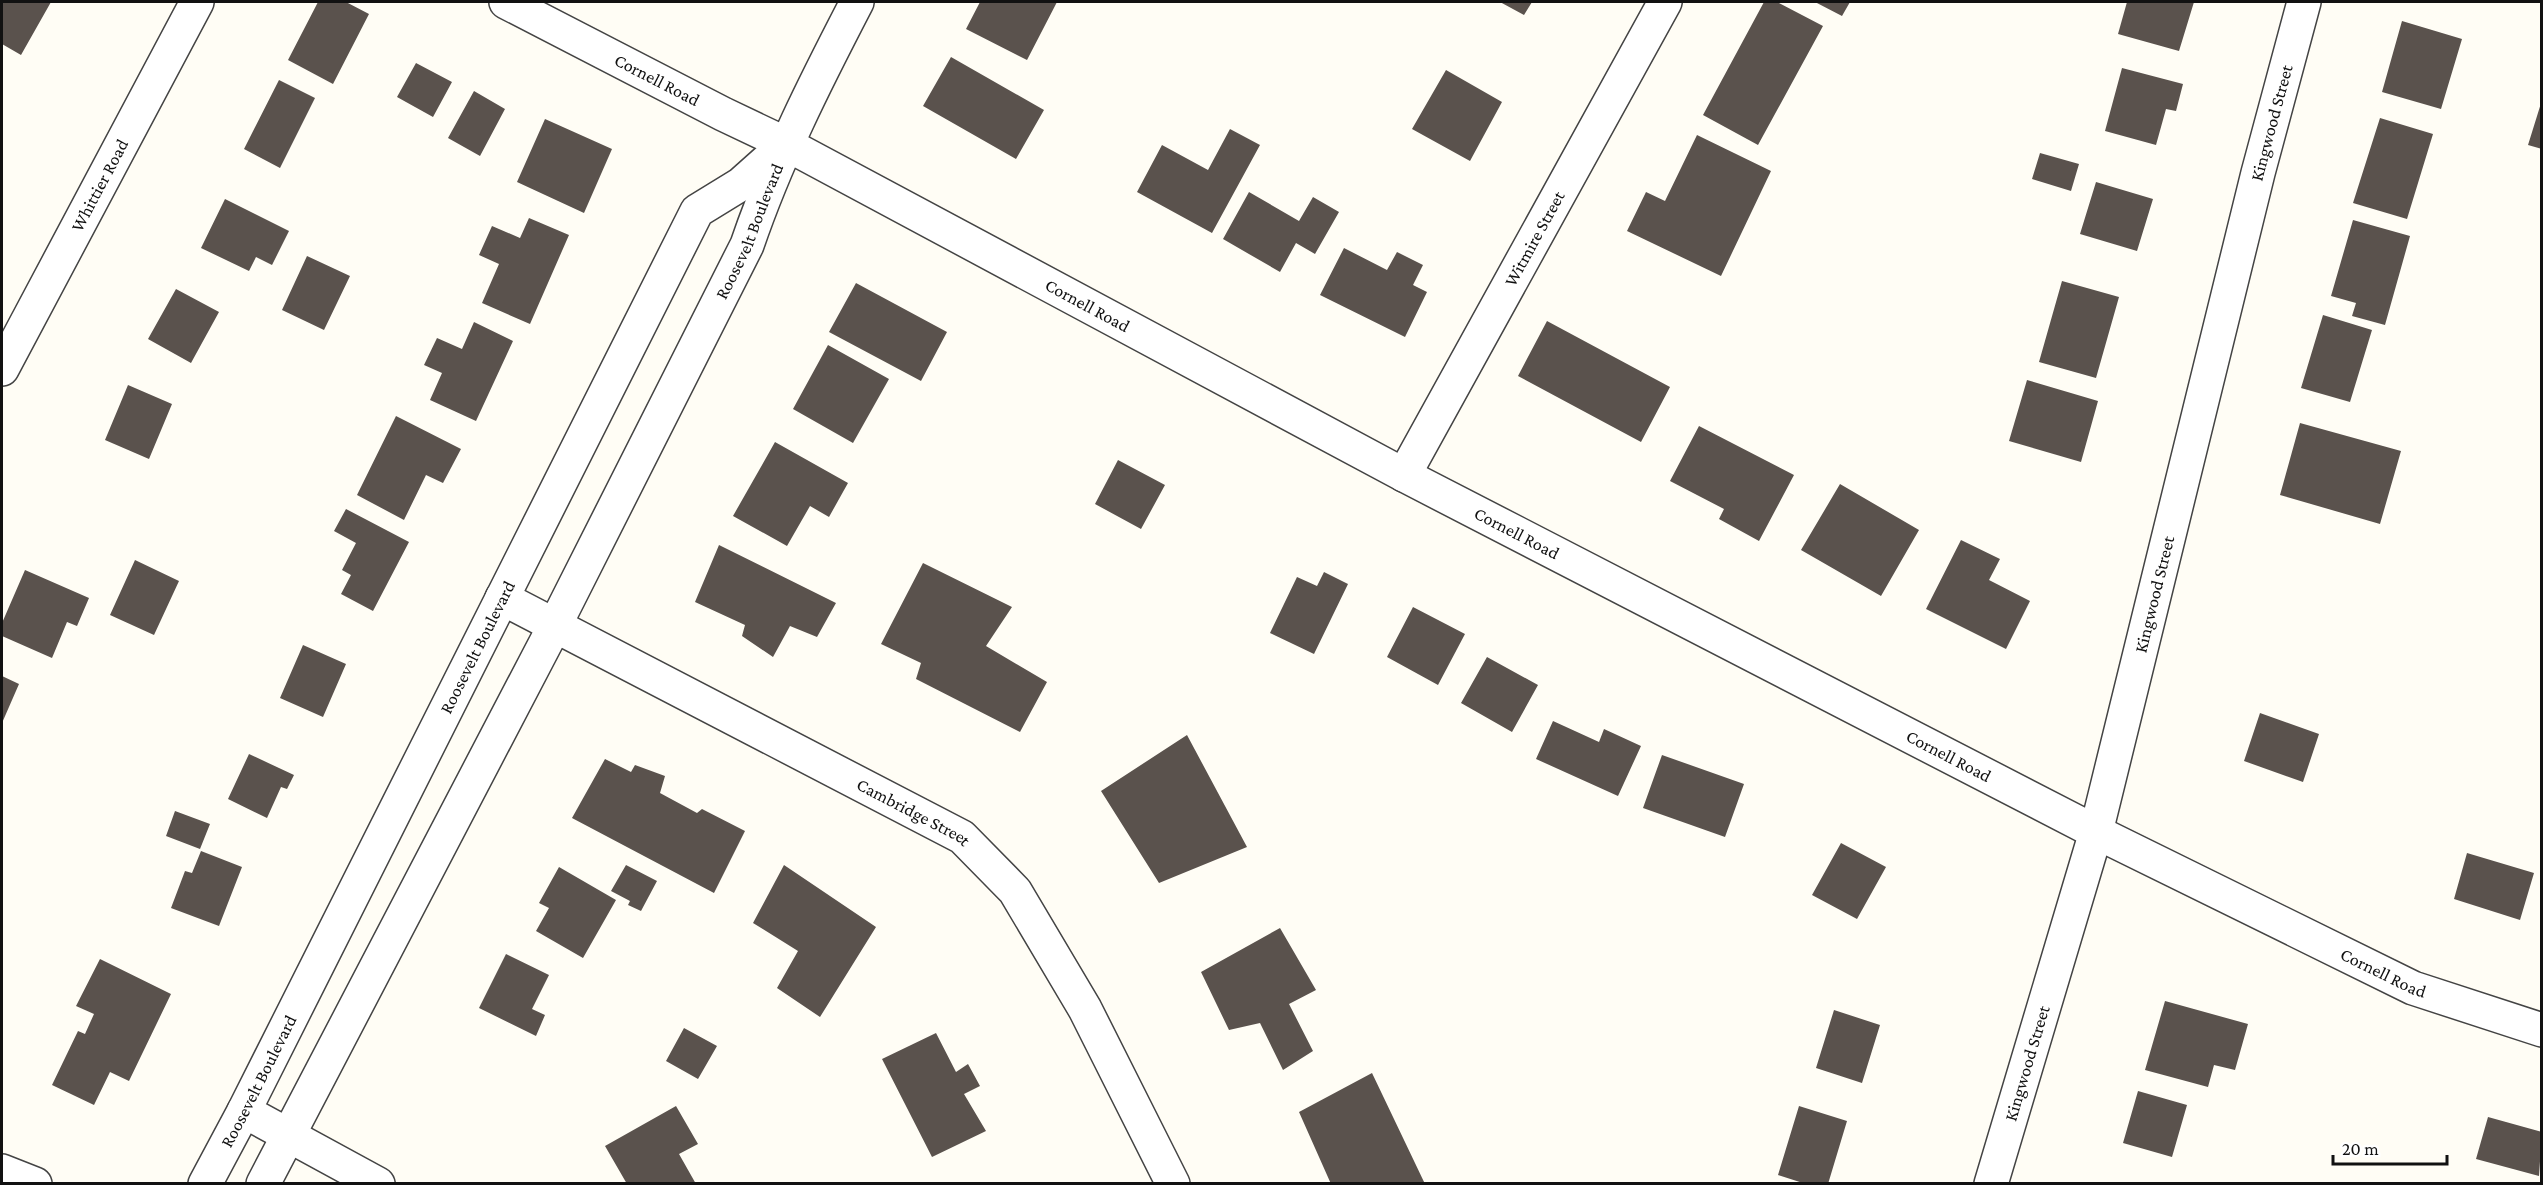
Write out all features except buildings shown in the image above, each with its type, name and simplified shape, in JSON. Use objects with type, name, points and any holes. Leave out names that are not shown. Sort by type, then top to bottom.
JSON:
[{"type":"street","name":"Whittier Road","points":[[2,369],[197,2]]},
{"type":"street","name":"Cornell Road","points":[[506,2],[786,144],[1404,475],[2096,832],[2413,988],[2541,1030]]},
{"type":"street","name":"Roosevelt Boulevard","points":[[263,1184],[554,627],[747,245],[786,144],[857,2]]},
{"type":"street","name":"Witmire Street","points":[[1404,475],[1665,2]]},
{"type":"street","name":"Kingwood Street","points":[[1991,1184],[2096,832],[2258,173],[2304,2]]},
{"type":"street","name":"Roosevelt Boulevard","points":[[205,1184],[244,1111],[697,211],[741,184],[786,144]]},
{"type":"street","name":"Cambridge Street","points":[[502,598],[554,627],[963,837],[1015,891],[1085,1009],[1173,1184]]},
{"type":"street","points":[[244,1111],[378,1184]]},
{"type":"street","points":[[2,1171],[35,1184]]}]
